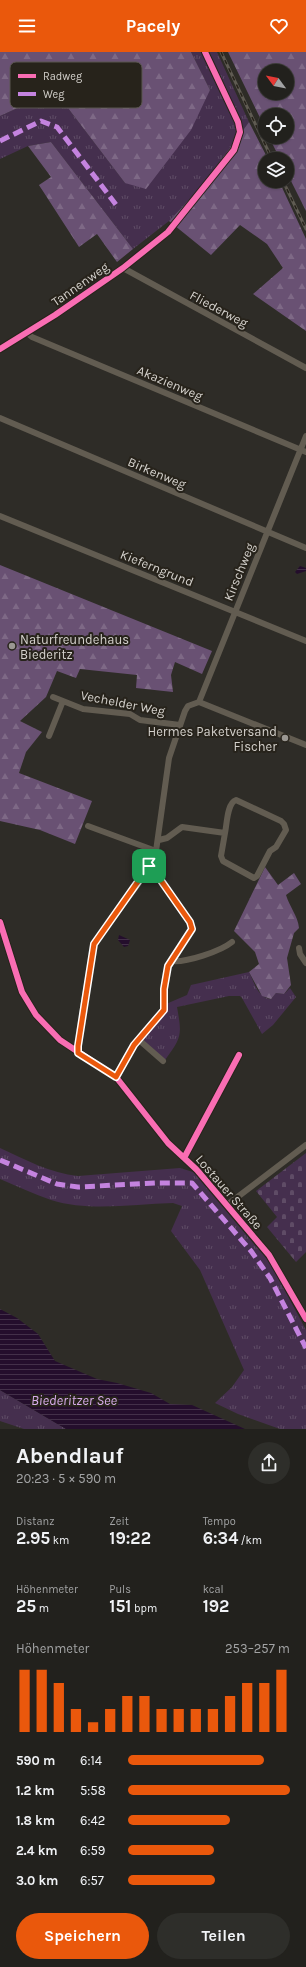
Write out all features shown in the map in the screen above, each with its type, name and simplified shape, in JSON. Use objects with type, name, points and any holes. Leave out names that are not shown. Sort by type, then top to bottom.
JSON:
[{"type":"street","name":"Tannenweg","points":[[0,349],[55,315],[123,268],[168,232]]},
{"type":"street","name":"Fliederweg","points":[[123,268],[306,368]]},
{"type":"street","name":"Akazienweg","points":[[26,333],[303,451]]},
{"type":"street","name":"Birkenweg","points":[[0,418],[306,548]]},
{"type":"street","points":[[303,451],[306,436]]},
{"type":"street","name":"Kirschweg","points":[[199,702],[267,531],[303,451]]},
{"type":"street","name":"Kieferngrund","points":[[0,516],[306,641]]},
{"type":"street","name":"Vechelder Weg","points":[[53,697],[83,709],[130,714],[140,720],[180,725]]},
{"type":"street","name":"Vechelder Weg","points":[[49,736],[63,701]]},
{"type":"street","points":[[78,1053],[83,1008],[94,944],[149,866],[156,851],[159,840],[166,772],[180,725],[188,706],[199,702],[306,745]]},
{"type":"street","points":[[236,800],[281,821],[286,830],[276,847],[270,851],[257,876],[254,878],[226,863],[222,859],[225,833],[230,806],[233,801],[236,800]]},
{"type":"street","points":[[88,826],[156,851]]},
{"type":"street","points":[[159,840],[167,838],[182,827],[225,833]]},
{"type":"street","points":[[116,1077],[139,1040],[164,1010],[165,980],[171,961],[190,933],[192,926],[155,872],[149,866]]},
{"type":"street","name":"Lostauer Straße","points":[[0,922],[14,970],[29,1007],[55,1035],[78,1053],[116,1077],[168,1143],[197,1170],[274,1261],[306,1319]]},
{"type":"street","points":[[171,961],[180,961],[218,950],[232,942]]},
{"type":"street","points":[[299,948],[300,954],[306,963]]},
{"type":"street","points":[[139,1040],[163,1061]]},
{"type":"street","points":[[184,1158],[239,1055]]},
{"type":"street","points":[[227,1205],[306,1145]]},
{"type":"green space","points":[[0,52],[191,52],[210,90],[191,130],[146,189],[125,183],[68,108],[142,108],[142,62],[10,62],[10,108],[18,108],[0,116]]},
{"type":"green space","points":[[191,52],[217,52],[249,122],[202,186],[169,221],[133,249],[51,142],[28,146],[0,159],[0,116],[18,108],[68,108],[125,183],[210,90]]},
{"type":"green space","points":[[228,52],[306,52],[306,211],[294,187],[294,152],[276,152],[272,144],[294,144],[294,108],[258,108],[258,114]]},
{"type":"green space","points":[[249,122],[258,140],[258,144],[260,144],[264,152],[258,152],[258,188],[282,188],[306,239],[306,331],[253,294],[283,268],[267,244],[240,225],[211,255],[169,221],[202,186]]},
{"type":"green space","points":[[51,142],[133,249],[117,262],[97,234],[79,247],[39,185],[51,177],[28,146]]},
{"type":"green space","points":[[0,565],[212,651],[202,674],[175,662],[171,675],[173,692],[136,688],[137,675],[80,669],[76,678],[57,671],[46,697],[20,721],[42,732],[26,752],[19,773],[92,801],[75,844],[40,830],[0,821]]},
{"type":"green space","points":[[265,867],[278,885],[294,873],[301,884],[286,895],[297,919],[299,928],[294,933],[287,958],[291,985],[284,994],[276,993],[271,999],[262,996],[249,972],[259,964],[255,952],[234,931]]},
{"type":"green space","points":[[249,972],[257,989],[263,996],[271,999],[276,993],[284,994],[290,988],[296,997],[273,1025],[262,1034],[242,998],[240,996],[229,996],[177,1007],[180,1024],[178,1041],[165,1060],[144,1042],[144,1039],[161,1017],[166,1004],[187,995],[191,985]]},
{"type":"green space","points":[[0,1148],[48,1169],[78,1176],[180,1168],[193,1172],[270,1263],[306,1330],[306,1429],[280,1429],[238,1414],[215,1403],[232,1387],[244,1370],[200,1270],[171,1231],[182,1206],[173,1203],[81,1206],[51,1200],[0,1179]]},
{"type":"green space","points":[[306,1153],[306,1252],[296,1262],[267,1227],[277,1217],[256,1191]]},
{"type":"green space","points":[[0,1390],[66,1429],[24,1429],[0,1421]]},
{"type":"water","points":[[300,566],[306,568],[306,571],[297,574],[295,572]]},
{"type":"water","points":[[119,935],[130,940],[128,946],[124,947],[118,940]]},
{"type":"water","name":"Biederitzer See","points":[[0,1309],[17,1318],[38,1334],[55,1361],[97,1379],[151,1393],[170,1404],[192,1405],[245,1429],[66,1429],[0,1390]]},
{"type":"railway","points":[[221,52],[269,152]]},
{"type":"railway","points":[[286,188],[306,229]]},
{"type":"marked path","points":[[0,141],[41,121],[57,127],[117,206]]},
{"type":"marked path","points":[[0,1160],[57,1184],[78,1187],[156,1183],[192,1183],[251,1251],[270,1278],[306,1348]]},
{"type":"cycle path","points":[[0,349],[55,315],[123,268],[168,232],[234,150],[240,132],[238,122],[205,52]]},
{"type":"cycle path","points":[[0,922],[22,992],[36,1015],[60,1040],[116,1077],[168,1143],[197,1170],[269,1255],[306,1319]]},
{"type":"cycle path","points":[[184,1158],[239,1055]]},
{"type":"place","name":"Naturfreundehaus Biederitz","points":[[12,646]]},
{"type":"place","name":"Hermes Paketversand Fischer","points":[[285,738]]},
{"type":"route","points":[[149,866],[153,869],[190,922],[192,929],[168,966],[164,989],[164,1010],[134,1045],[116,1077],[78,1053],[87,981],[94,944],[144,876],[149,866]]}]
